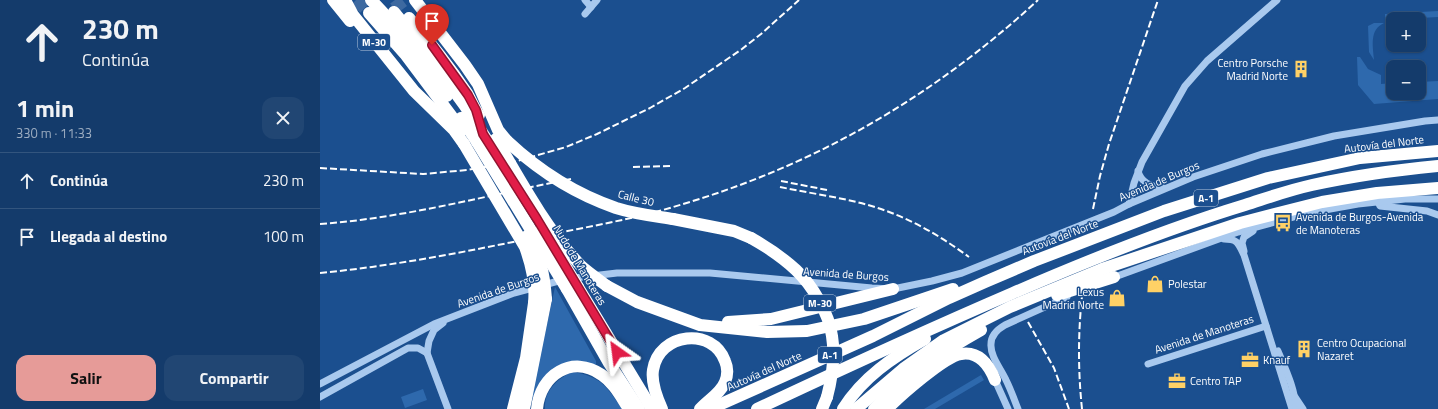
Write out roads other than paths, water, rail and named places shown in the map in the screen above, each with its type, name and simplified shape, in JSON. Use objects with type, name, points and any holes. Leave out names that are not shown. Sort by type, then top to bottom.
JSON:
[{"type":"highway","points":[[333,0],[404,86],[423,101]]},
{"type":"highway","name":"Calle 30","points":[[345,0],[353,16],[423,101],[454,130],[482,140],[540,169],[579,192],[617,208],[734,231],[751,238],[773,251],[795,269],[812,289],[819,301],[828,320],[832,336],[832,377],[822,409]]},
{"type":"highway","points":[[371,0],[390,19],[482,140],[546,255]]},
{"type":"highway","points":[[382,0],[398,16],[417,40],[465,106],[538,245],[546,255]]},
{"type":"highway","points":[[404,0],[435,37],[472,87],[482,140]]},
{"type":"highway","name":"Calle 30","points":[[415,0],[445,37],[474,77],[498,130],[467,152],[521,239],[529,257],[540,300]]},
{"type":"highway","points":[[404,12],[432,45],[452,72],[485,122],[482,140],[468,149],[532,251],[540,272],[542,284],[540,300],[543,315],[524,409]]},
{"type":"highway","points":[[369,13],[482,140],[515,172],[547,223],[568,252],[586,270],[608,286],[637,302],[700,325],[767,332],[807,330],[864,319],[972,282],[985,282]]},
{"type":"highway","name":"Nudo de Manoteras","points":[[482,140],[572,288],[652,406]]},
{"type":"highway","name":"Autovía del Norte","points":[[710,409],[873,336],[949,298],[985,282],[1034,261],[1164,211],[1268,178],[1360,158],[1438,151]]},
{"type":"highway","name":"A-1","points":[[757,409],[881,351],[1072,267],[1172,228],[1311,186],[1394,171],[1438,166]]},
{"type":"highway","points":[[1377,197],[1438,188]]},
{"type":"highway","points":[[870,405],[887,381],[925,352],[944,340],[985,319],[1102,269],[1157,252],[1240,223],[1322,202],[1438,193]]},
{"type":"highway","points":[[856,409],[870,405],[943,352],[996,321],[1157,252]]},
{"type":"highway","name":"Nudo de Manoteras","points":[[546,255],[572,288]]},
{"type":"highway","points":[[1054,296],[1114,277]]},
{"type":"highway","points":[[677,317],[732,322],[771,319],[893,289]]},
{"type":"highway","name":"M-30","points":[[513,409],[540,300]]},
{"type":"highway","points":[[843,409],[861,386],[886,363],[910,347],[984,306]]},
{"type":"highway","points":[[652,406],[654,385],[653,371],[658,356],[666,346],[680,339],[693,338],[706,341],[715,347],[723,356],[728,368],[725,382],[716,394],[700,409]]},
{"type":"highway","points":[[887,409],[907,390],[928,374],[954,356],[960,354],[974,355],[981,359],[988,366],[995,380]]},
{"type":"highway","points":[[537,409],[541,393],[547,382],[562,370],[576,366],[589,368],[602,375],[614,386],[629,409]]},
{"type":"street","points":[[585,0],[591,7]]},
{"type":"street","points":[[585,14],[597,0]]},
{"type":"street","points":[[1129,204],[1142,162],[1185,86],[1207,61],[1277,0]]},
{"type":"street","name":"Avenida de Burgos","points":[[320,384],[427,327],[514,293],[566,279],[617,273],[710,273],[893,289],[962,273],[1114,212],[1129,204],[1193,177],[1262,154],[1311,141],[1438,120]]},
{"type":"street","points":[[1138,171],[1144,182],[1157,187],[1166,188]]},
{"type":"street","points":[[1377,197],[1380,206],[1427,211],[1438,215]]},
{"type":"street","points":[[1018,409],[991,349],[990,342],[998,329],[1041,308],[1114,277],[1220,238],[1268,223],[1308,213],[1358,204],[1377,197],[1438,199]]},
{"type":"street","name":"Avenida de Manoteras","points":[[1268,223],[1244,235],[1242,243],[1244,255],[1292,409]]},
{"type":"street","name":"Avenida de Manoteras","points":[[1220,238],[1234,239],[1244,255]]},
{"type":"street","points":[[446,320],[434,330],[429,342],[427,353],[448,409]]},
{"type":"street","points":[[1266,326],[1285,368],[1295,397],[1296,409]]},
{"type":"street","name":"Avenida de Manoteras","points":[[1148,364],[1266,326]]},
{"type":"street","points":[[320,397],[408,348],[418,348],[427,353]]},
{"type":"street","points":[[1276,360],[1282,370],[1290,392],[1304,409]]},
{"type":"street","points":[[995,380],[1008,409]]},
{"type":"tunnel","points":[[356,0],[369,13]]},
{"type":"tunnel","points":[[395,0],[404,12]]},
{"type":"railway","points":[[320,168],[423,174],[467,170],[514,162],[566,147],[597,134],[650,108],[685,88],[742,49],[799,0]]},
{"type":"railway","points":[[320,273],[375,267],[429,258],[611,222],[683,204],[733,188],[781,169],[827,147],[872,123],[916,96],[999,34],[1038,0]]},
{"type":"railway","points":[[1093,209],[1109,144],[1158,0]]},
{"type":"railway","points":[[633,167],[670,166]]},
{"type":"railway","points":[[320,224],[383,217],[571,179]]},
{"type":"railway","points":[[781,181],[827,190]]},
{"type":"railway","points":[[780,187],[843,199],[881,209],[904,218],[927,230],[969,257]]},
{"type":"railway","points":[[1082,296],[1079,352],[1082,409]]},
{"type":"railway","points":[[1028,322],[1054,368],[1069,409]]},
{"type":"place","name":"Centro Porsche Madrid Norte","points":[[1301,69]]},
{"type":"place","name":"Avenida de Burgos-Avenida de Manoteras","points":[[1283,223]]},
{"type":"place","name":"Polestar","points":[[1155,284]]},
{"type":"place","name":"Lexus Madrid Norte","points":[[1117,298]]},
{"type":"place","name":"Centro Ocupacional Nazaret","points":[[1304,349]]},
{"type":"place","name":"Knauf","points":[[1250,360]]},
{"type":"place","name":"Centro TAP","points":[[1177,381]]}]
